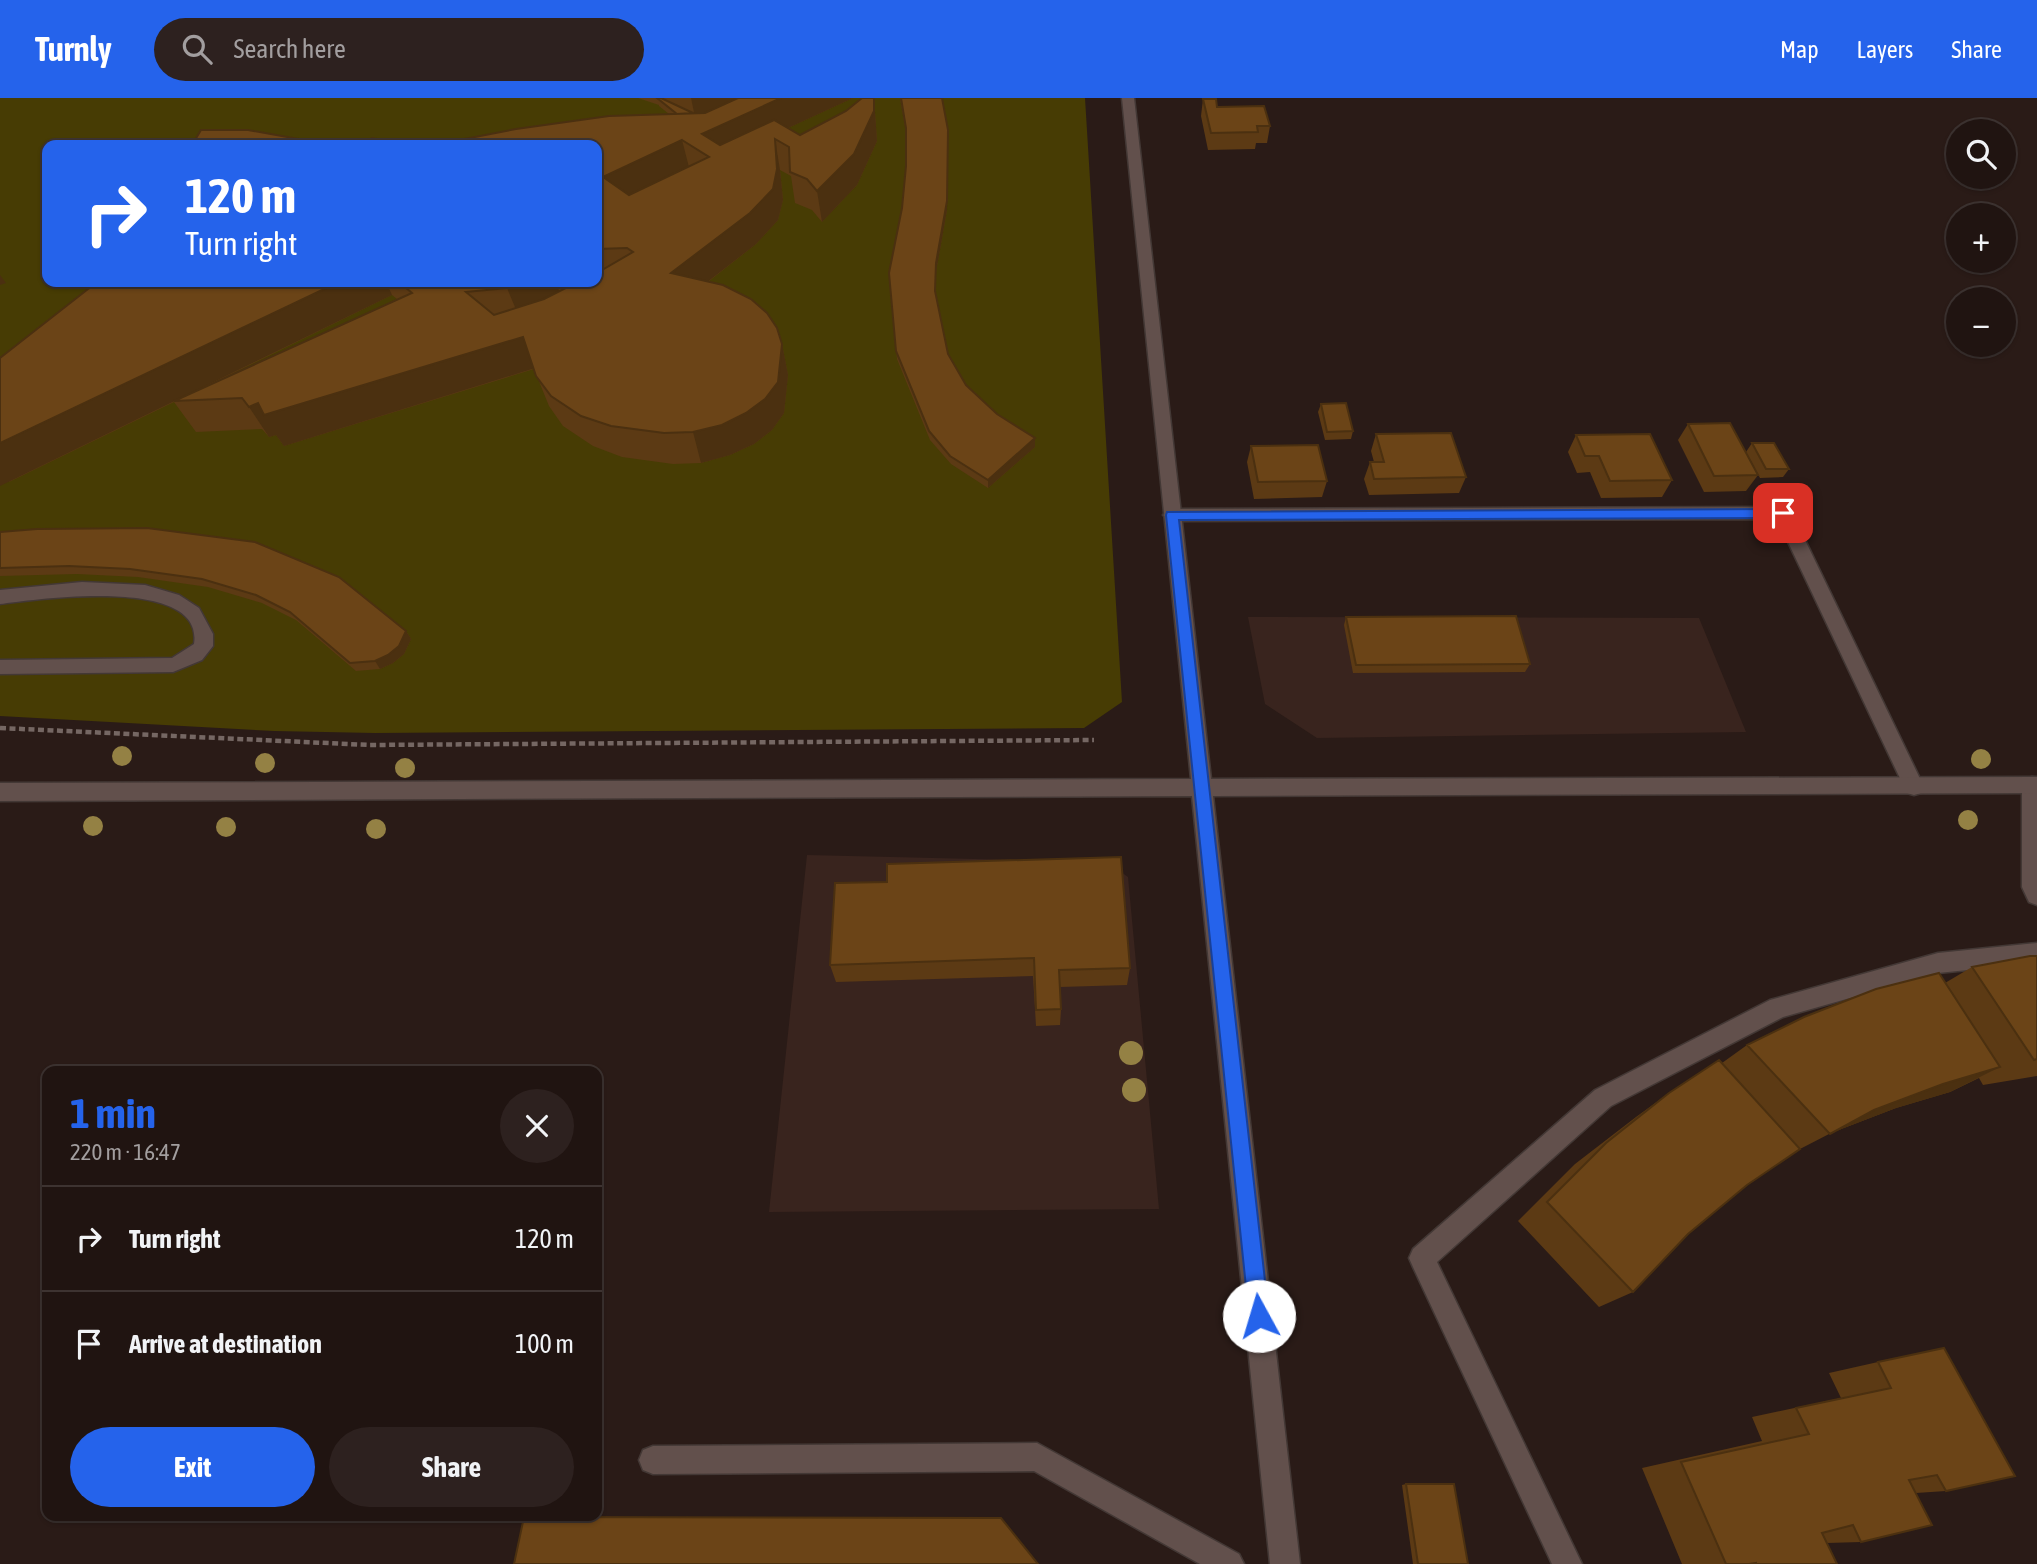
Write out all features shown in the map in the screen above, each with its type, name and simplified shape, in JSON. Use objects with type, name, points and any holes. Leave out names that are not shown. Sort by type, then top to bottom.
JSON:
[{"type":"street","points":[[1128,98],[1285,1564]]},
{"type":"street","points":[[1172,515],[1783,513],[1914,787]]},
{"type":"street","points":[[0,597],[103,588],[150,592],[180,604],[201,620],[206,639],[201,650],[195,655],[173,665],[0,667]]},
{"type":"street","points":[[0,792],[2034,785],[2033,887],[2037,895]]},
{"type":"street","points":[[1567,1564],[1422,1258],[1603,1098],[1778,1008],[1938,963],[2037,954]]},
{"type":"street","points":[[653,1460],[1037,1457],[1229,1564]]},
{"type":"path","points":[[0,728],[370,745],[1094,740]]},
{"type":"shaded area","points":[[0,98],[1085,98],[1122,702],[1084,728],[375,733],[274,731],[0,716]]},
{"type":"shaded area","points":[[1248,617],[1699,618],[1746,732],[1317,738],[1265,704]]},
{"type":"shaded area","points":[[807,855],[1107,862],[1128,877],[1159,1209],[769,1212]]},
{"type":"building","points":[[657,98],[661,98],[693,113],[677,114]]},
{"type":"building","points":[[738,98],[781,98],[702,134],[720,145],[774,120],[800,135],[846,111],[862,98],[874,98],[874,111],[854,154],[817,191],[807,179],[790,172],[789,147],[775,139],[777,169],[773,189],[750,213],[671,273],[723,285],[751,299],[767,313],[777,328],[782,344],[778,382],[765,399],[746,413],[722,425],[693,432],[664,433],[611,426],[581,416],[551,396],[536,376],[523,337],[264,415],[258,403],[249,407],[242,398],[174,401],[412,293],[405,287],[511,287],[466,292],[494,315],[544,299],[568,287],[602,287],[602,270],[633,252],[627,248],[602,249],[602,140],[459,140],[609,116],[705,113]],"holes":[[[682,140],[709,157],[629,195],[603,177]]]},
{"type":"building","points":[[901,98],[942,98],[948,130],[947,201],[936,263],[935,291],[948,354],[966,385],[997,414],[1035,438],[988,480],[950,456],[929,431],[896,351],[889,273],[902,208],[906,166],[906,128]]},
{"type":"building","points":[[1203,99],[1216,99],[1217,107],[1264,106],[1270,126],[1257,126],[1258,132],[1211,133]]},
{"type":"building","points":[[201,130],[248,130],[304,140],[195,140]]},
{"type":"building","points":[[91,287],[328,287],[0,443],[0,358]]},
{"type":"building","points":[[1346,403],[1353,431],[1327,432],[1321,404]]},
{"type":"building","points":[[1730,423],[1758,475],[1714,476],[1688,424]]},
{"type":"building","points":[[1451,433],[1466,477],[1374,479],[1370,462],[1384,462],[1376,434]]},
{"type":"building","points":[[1650,434],[1672,480],[1610,481],[1599,456],[1585,456],[1576,435]]},
{"type":"building","points":[[1752,443],[1774,443],[1789,469],[1766,469]]},
{"type":"building","points":[[1318,445],[1327,481],[1258,482],[1251,446]]},
{"type":"building","points":[[147,528],[255,542],[339,577],[406,631],[399,646],[388,655],[375,661],[350,663],[290,612],[256,595],[202,579],[130,569],[69,566],[0,568],[0,532]]},
{"type":"building","points":[[1516,616],[1530,664],[1356,665],[1346,617]]},
{"type":"building","points":[[1121,857],[1130,968],[1059,970],[1061,1009],[1036,1010],[1034,958],[830,965],[835,883],[887,882],[887,864]]},
{"type":"building","points":[[2037,956],[2037,1059],[2034,1060],[1972,967]]},
{"type":"building","points":[[1939,973],[2000,1067],[1943,1084],[1874,1110],[1830,1134],[1747,1045],[1804,1017],[1876,989]]},
{"type":"building","points":[[1719,1060],[1800,1149],[1747,1185],[1688,1234],[1633,1292],[1547,1202],[1606,1143],[1669,1093]]},
{"type":"building","points":[[1944,1348],[2015,1476],[1946,1491],[1937,1475],[1909,1480],[1932,1525],[1861,1542],[1853,1525],[1822,1533],[1837,1564],[1726,1564],[1681,1462],[1809,1434],[1796,1408],[1891,1388],[1878,1362]]},
{"type":"building","points":[[1406,1484],[1454,1484],[1468,1564],[1418,1564]]},
{"type":"building","points":[[602,1517],[1001,1518],[1038,1564],[514,1564],[523,1521],[602,1521]]},
{"type":"route","points":[[1259,1316],[1172,515],[1783,513]]}]
